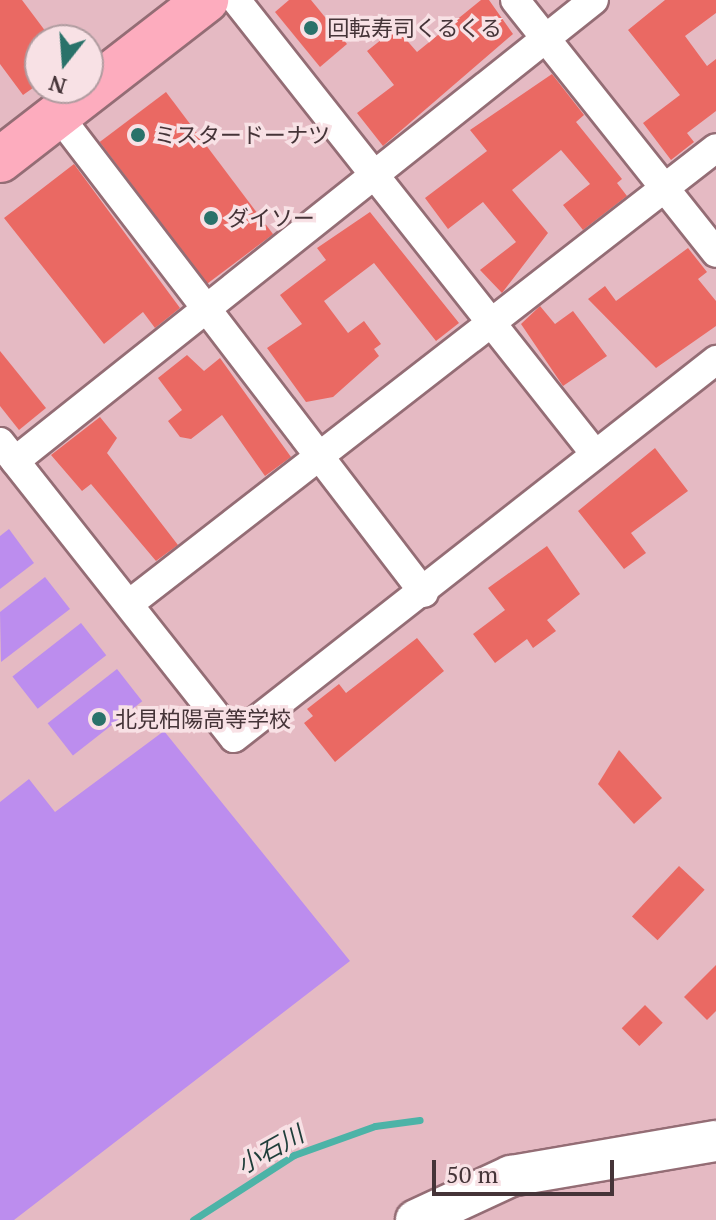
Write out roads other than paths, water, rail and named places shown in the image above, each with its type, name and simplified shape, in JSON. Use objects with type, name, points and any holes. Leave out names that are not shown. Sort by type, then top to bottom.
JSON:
[{"type":"highway","points":[[0,160],[206,0]]},
{"type":"street","points":[[236,0],[378,174],[595,454]]},
{"type":"street","points":[[515,0],[716,253]]},
{"type":"street","points":[[594,0],[207,308],[8,451],[234,738],[424,593],[716,360]]},
{"type":"street","points":[[58,115],[321,454],[424,593]]},
{"type":"street","points":[[129,604],[716,148]]},
{"type":"street","points":[[416,1220],[511,1176],[716,1141]]},
{"type":"waterway","name":"小石川","points":[[193,1220],[294,1155],[375,1126],[420,1120]]},
{"type":"place","name":"回転寿司くるくる","points":[[311,28]]},
{"type":"place","name":"ミスタードーナツ","points":[[138,135]]},
{"type":"place","name":"ダイソー","points":[[211,218]]},
{"type":"place","name":"北見柏陽高等学校","points":[[99,719]]}]
